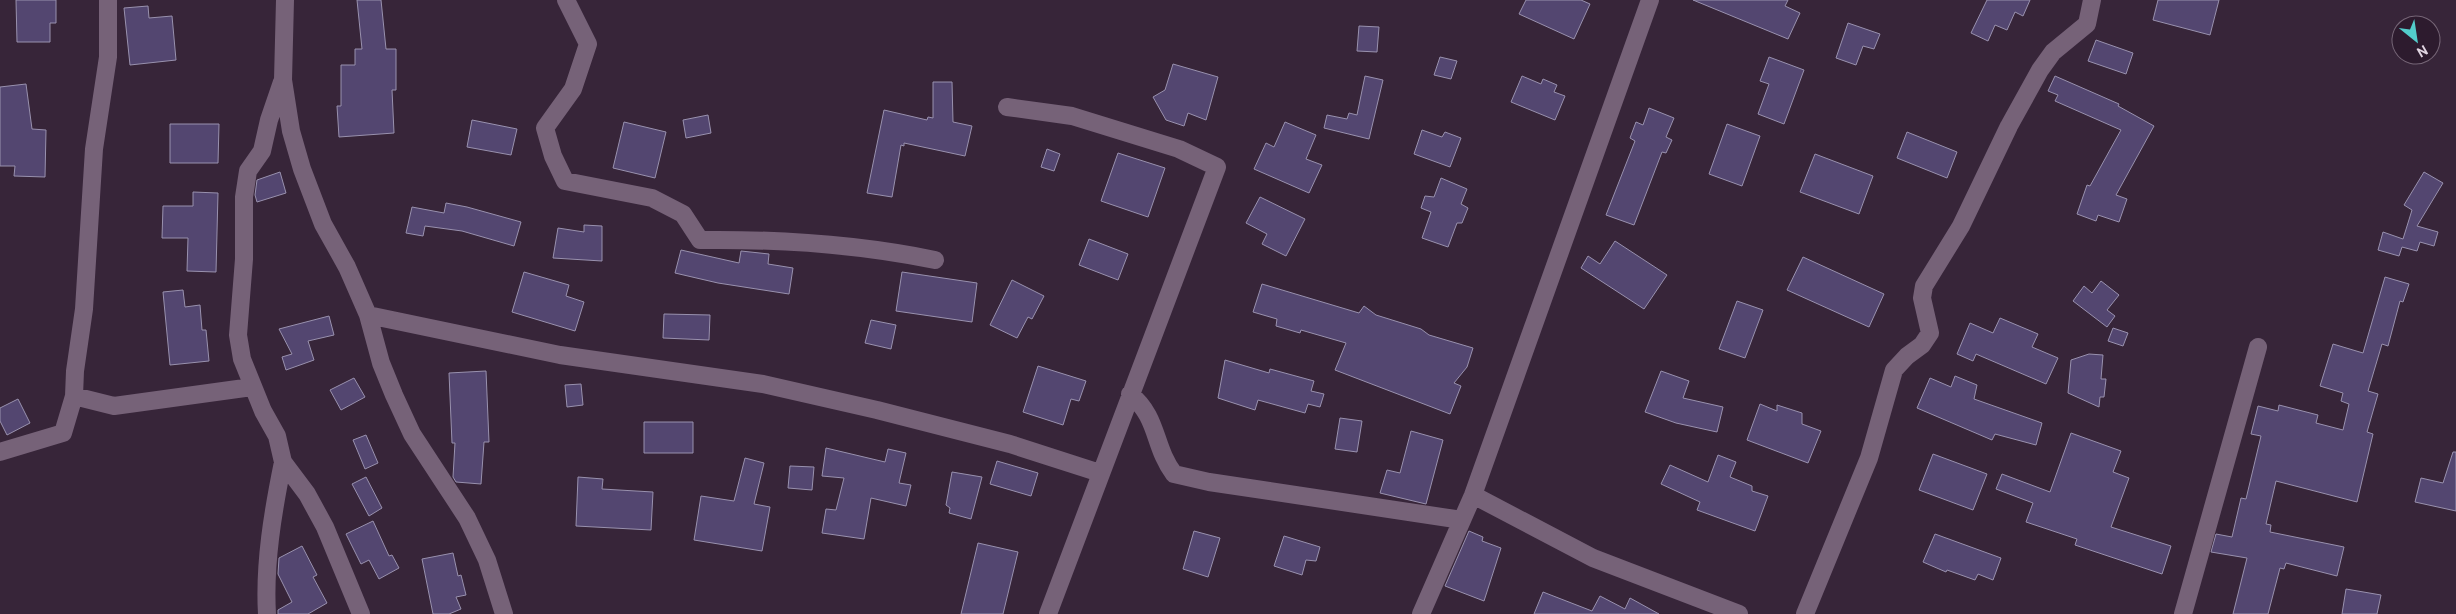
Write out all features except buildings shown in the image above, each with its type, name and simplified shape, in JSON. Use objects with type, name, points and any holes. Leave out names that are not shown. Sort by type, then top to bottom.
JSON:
[{"type":"street","points":[[0,452],[63,433],[70,416],[74,396],[75,371],[86,278],[94,150],[108,57],[108,0]]},
{"type":"street","points":[[285,0],[282,80],[291,130],[302,169],[323,224],[347,267],[368,315],[381,363],[394,395],[412,434],[468,518],[487,560],[504,614]]},
{"type":"street","points":[[566,0],[588,44],[573,89],[545,128],[553,156],[565,181],[652,198],[683,214],[700,240],[769,239],[884,250],[935,260]]},
{"type":"street","points":[[1421,614],[1473,495],[1650,0]]},
{"type":"street","points":[[1805,614],[1869,458],[1894,370],[1907,356],[1922,346],[1930,333],[1922,298],[1924,286],[1961,226],[2009,126],[2040,70],[2053,52],[2087,24],[2092,0]]},
{"type":"street","points":[[262,151],[269,120],[282,80]]},
{"type":"street","points":[[1007,107],[1072,116],[1179,149],[1217,167],[1048,614]]},
{"type":"street","points":[[266,614],[273,516],[283,462],[277,436],[252,387],[238,335],[244,259],[244,197],[248,171],[262,151],[291,130]]},
{"type":"street","points":[[368,315],[560,355],[763,384],[877,410],[1010,444],[1100,473]]},
{"type":"street","points":[[2183,614],[2258,347]]},
{"type":"street","points":[[74,396],[114,406],[252,387]]},
{"type":"street","points":[[1130,394],[1150,416],[1163,459],[1174,474],[1209,482],[1462,520]]},
{"type":"street","points":[[283,462],[307,494],[325,527],[361,614]]},
{"type":"street","points":[[1473,495],[1594,558],[1739,614]]}]
